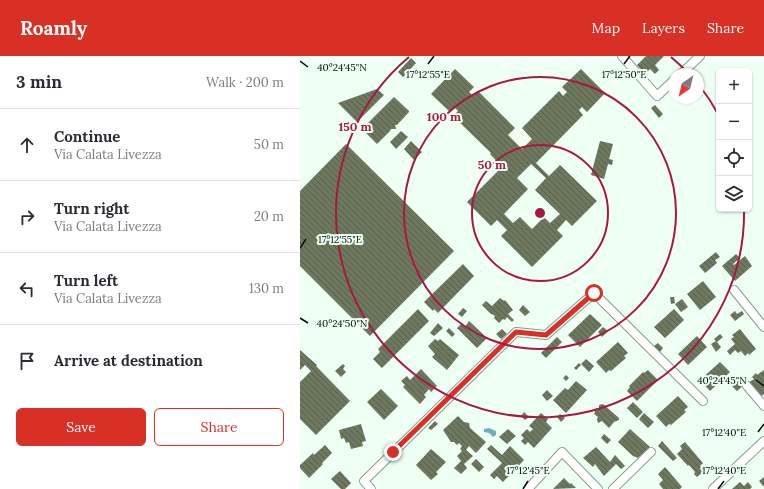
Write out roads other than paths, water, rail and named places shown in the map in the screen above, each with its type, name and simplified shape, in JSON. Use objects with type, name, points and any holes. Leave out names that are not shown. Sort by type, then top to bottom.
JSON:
[{"type":"street","points":[[622,56],[657,96],[668,86]]},
{"type":"street","points":[[687,68],[700,56]]},
{"type":"street","points":[[734,290],[764,327]]},
{"type":"street","points":[[371,489],[364,481],[516,332],[546,335],[594,293],[703,401]]},
{"type":"street","points":[[747,386],[764,406]]},
{"type":"street","points":[[713,489],[764,441]]},
{"type":"street","points":[[528,489],[562,452],[598,489]]},
{"type":"street","points":[[612,489],[651,452]]},
{"type":"water","points":[[489,428],[496,431],[496,435],[493,437],[489,433],[484,432],[484,429]]}]
